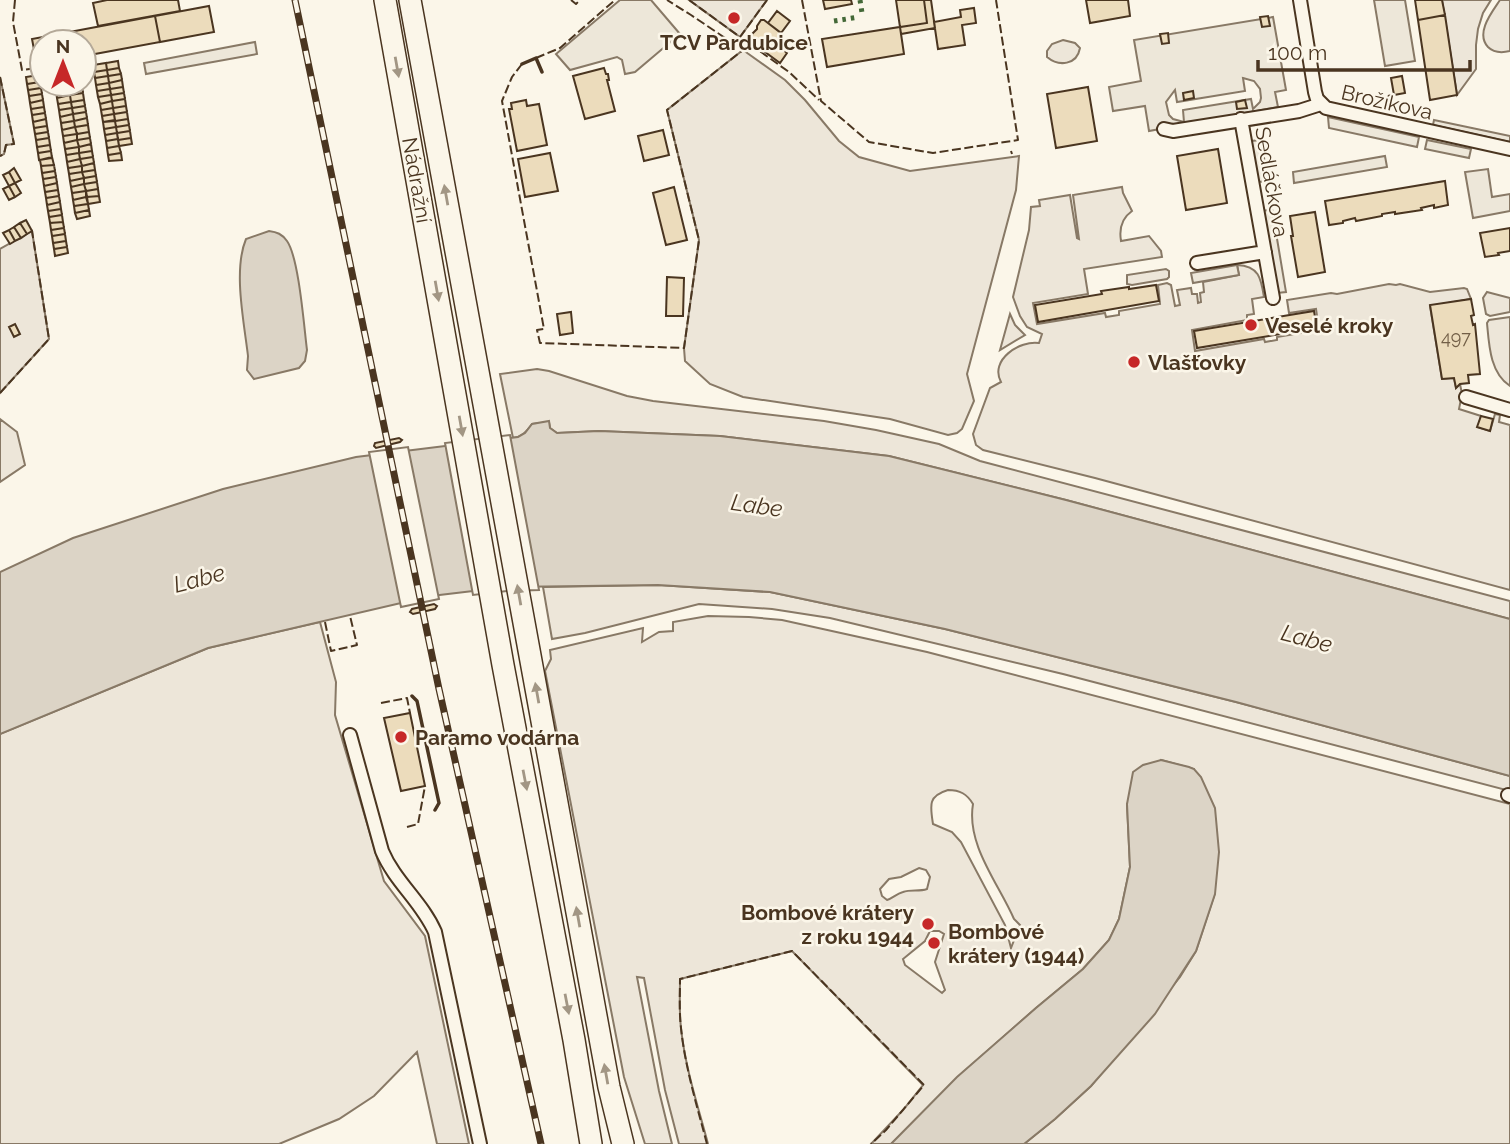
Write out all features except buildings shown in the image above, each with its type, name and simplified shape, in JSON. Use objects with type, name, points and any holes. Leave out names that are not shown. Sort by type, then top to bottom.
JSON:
[{"type":"main road","name":"Nádražní","points":[[385,0],[503,665],[574,1040]]},
{"type":"main road","name":"Nádražní","points":[[410,0],[609,1087],[623,1144]]},
{"type":"main road","points":[[574,1040],[590,1144]]},
{"type":"main road","points":[[574,1040],[600,1144]]},
{"type":"street","name":"Brožíkova","points":[[1300,0],[1315,92],[1321,104],[1333,111],[1510,149]]},
{"type":"street","name":"Sedláčkova","points":[[1164,129],[1172,131],[1307,109],[1321,104]]},
{"type":"street","name":"Sedláčkova","points":[[1241,119],[1273,298]]},
{"type":"street","name":"Sedláčkova","points":[[1197,263],[1265,252]]},
{"type":"street","points":[[1466,397],[1510,410]]},
{"type":"street","points":[[350,735],[387,863],[424,910],[435,932],[480,1144]]},
{"type":"shaded area","points":[[620,0],[651,0],[680,34],[635,72],[625,74],[622,60],[617,57],[570,70],[556,54]]},
{"type":"shaded area","name":"TCV Pardubice","points":[[689,0],[767,0],[740,37]]},
{"type":"shaded area","points":[[1374,0],[1405,0],[1415,61],[1385,66]]},
{"type":"shaded area","points":[[1442,0],[1491,0],[1478,29],[1476,69],[1457,95]]},
{"type":"shaded area","points":[[1500,0],[1510,0],[1510,51],[1504,52],[1490,49],[1483,35],[1486,23]]},
{"type":"shaded area","points":[[1273,17],[1286,90],[1275,92],[1278,107],[1149,131],[1145,106],[1113,111],[1109,87],[1141,81],[1134,40]],"holes":[[[1243,78],[1254,81],[1260,89],[1261,98],[1253,109],[1251,99],[1183,110],[1184,122],[1169,115],[1166,102],[1175,90],[1177,102],[1245,91]]]},
{"type":"shaded area","points":[[1063,40],[1075,43],[1080,48],[1075,58],[1062,63],[1047,57],[1047,51],[1052,44]]},
{"type":"shaded area","points":[[255,42],[257,54],[146,74],[144,63]]},
{"type":"shaded area","points":[[743,50],[785,80],[839,141],[859,157],[910,171],[1019,156],[1016,190],[967,374],[974,401],[962,429],[957,433],[948,435],[890,419],[743,397],[710,384],[685,361],[684,348],[699,240],[667,110]]},
{"type":"shaded area","points":[[0,77],[14,144],[6,145],[4,154],[0,156]]},
{"type":"shaded area","points":[[1328,117],[1419,137],[1417,147],[1329,128]]},
{"type":"shaded area","points":[[1434,120],[1510,136],[1510,142],[1433,125]]},
{"type":"shaded area","points":[[1261,140],[1268,181],[1258,182],[1251,141]]},
{"type":"shaded area","points":[[1427,140],[1471,149],[1469,158],[1425,149]]},
{"type":"shaded area","points":[[1385,156],[1387,167],[1294,183],[1293,172]]},
{"type":"shaded area","points":[[1488,169],[1492,197],[1510,194],[1510,211],[1473,218],[1465,172]]},
{"type":"shaded area","points":[[1122,187],[1132,211],[1122,224],[1121,241],[1149,236],[1161,251],[1162,257],[1084,269],[1088,294],[1033,303],[1037,324],[1105,313],[1106,317],[1119,315],[1119,311],[1160,304],[1158,285],[1167,283],[1171,285],[1175,306],[1180,305],[1177,290],[1191,288],[1192,294],[1197,294],[1198,303],[1201,302],[1200,293],[1204,292],[1203,282],[1239,275],[1237,265],[1250,268],[1258,274],[1264,297],[1252,299],[1254,314],[1247,315],[1247,320],[1192,330],[1195,351],[1264,339],[1265,342],[1277,340],[1277,337],[1319,330],[1316,309],[1289,313],[1287,300],[1389,284],[1400,284],[1430,292],[1467,289],[1471,299],[1430,306],[1442,379],[1454,378],[1456,388],[1460,384],[1462,394],[1459,409],[1481,416],[1478,427],[1490,431],[1495,414],[1500,415],[1499,422],[1510,425],[1510,590],[983,450],[976,445],[973,434],[990,388],[1001,382],[998,374],[1003,359],[1015,348],[1039,343],[1042,334],[1027,327],[1013,297],[1029,230],[1031,207],[1040,206],[1039,200],[1070,195],[1079,239],[1073,195]]},
{"type":"shaded area","points":[[1272,209],[1286,292],[1277,293],[1263,211]]},
{"type":"shaded area","points":[[32,231],[49,339],[0,393],[0,249]]},
{"type":"shaded area","points":[[1237,265],[1239,275],[1193,283],[1191,273]]},
{"type":"shaded area","points":[[1166,269],[1169,271],[1167,279],[1127,284],[1127,275]]},
{"type":"shaded area","points":[[1487,292],[1510,298],[1510,312],[1490,316],[1486,314],[1483,298]]},
{"type":"shaded area","points":[[1010,314],[1015,325],[1025,335],[1000,350]]},
{"type":"shaded area","points":[[1510,317],[1510,386],[1494,366],[1487,323],[1489,320]]},
{"type":"shaded area","points":[[537,369],[653,401],[824,421],[939,444],[980,461],[1510,601],[1510,619],[1066,500],[889,456],[720,436],[599,431],[557,433],[550,428],[549,422],[532,424],[524,434],[513,438],[500,374]]},
{"type":"shaded area","points":[[0,419],[17,432],[25,465],[0,482]]},
{"type":"shaded area","points":[[658,585],[770,592],[945,629],[1236,702],[1510,776],[1510,791],[1063,674],[830,618],[772,609],[699,604],[552,639],[543,587]]},
{"type":"shaded area","points":[[708,616],[782,620],[927,652],[1510,804],[1510,1144],[1024,1144],[1091,1086],[1180,977],[1196,951],[1215,893],[1194,769],[1161,760],[1127,804],[1130,867],[1119,919],[1109,940],[1083,969],[958,1077],[891,1144],[871,1144],[923,1085],[792,951],[680,979],[683,1043],[708,1144],[679,1144],[665,1090],[644,978],[637,977],[672,1144],[645,1144],[624,1077],[545,671],[551,659],[550,650],[643,628],[642,642],[659,632],[673,631],[673,622]],"holes":[[[948,790],[963,793],[973,804],[972,819],[979,849],[1014,919],[1020,925],[1011,948],[1005,925],[961,842],[952,832],[933,824],[932,802],[937,795]],[[919,868],[926,870],[930,877],[927,889],[906,891],[887,900],[880,889],[889,879],[901,877]],[[930,931],[944,934],[935,962],[945,990],[942,993],[905,965],[903,959],[925,941]]]},
{"type":"shaded area","points":[[320,622],[336,682],[335,715],[384,881],[425,936],[469,1144],[437,1144],[417,1052],[374,1096],[339,1119],[279,1144],[0,1144],[0,734],[208,648]]},
{"type":"water","points":[[269,231],[277,233],[287,241],[295,262],[307,350],[305,361],[299,368],[254,379],[247,370],[240,266],[246,239]]},
{"type":"water","name":"Labe","points":[[549,421],[550,428],[557,433],[599,431],[720,436],[889,456],[1066,500],[1510,619],[1510,776],[1236,702],[945,629],[770,592],[658,585],[507,587],[431,596],[208,648],[0,734],[0,572],[73,538],[223,489],[356,457],[518,437],[532,424]]},
{"type":"water","points":[[1161,760],[1194,769],[1201,777],[1215,808],[1219,852],[1215,894],[1196,951],[1155,1014],[1091,1086],[1024,1144],[891,1144],[957,1077],[1083,969],[1109,940],[1119,919],[1130,867],[1127,804],[1133,772],[1143,765]]},
{"type":"pier","points":[[510,435],[539,590],[473,595],[445,443]]},
{"type":"pier","points":[[408,447],[439,599],[401,607],[369,452]]},
{"type":"railway","points":[[295,0],[439,689],[541,1144]]},
{"type":"hedge","points":[[860,0],[862,13]]},
{"type":"hedge","points":[[834,21],[859,17]]},
{"type":"fence","points":[[15,0],[13,22],[22,70],[28,69]]},
{"type":"fence","points":[[571,0],[576,4],[580,0]]},
{"type":"fence","points":[[536,58],[560,48],[615,0]]},
{"type":"fence","points":[[522,64],[512,77],[502,101],[544,329],[537,330],[540,343],[684,348],[699,240],[667,110],[743,50],[667,0]]},
{"type":"fence","points":[[689,0],[740,37],[767,0]]},
{"type":"fence","points":[[802,0],[821,101],[869,142],[933,153],[1018,140],[996,0]]},
{"type":"fence","points":[[740,37],[789,72],[819,100]]},
{"type":"fence","points":[[0,77],[14,144],[6,145],[4,154],[0,156]]},
{"type":"fence","points":[[0,393],[49,339],[32,231]]},
{"type":"fence","points":[[325,622],[331,651],[357,645],[350,616]]},
{"type":"fence","points":[[381,703],[407,698],[410,713]]},
{"type":"fence","points":[[407,827],[418,824],[425,786]]},
{"type":"fence","points":[[707,1144],[683,1043],[680,979],[792,951],[924,1085],[871,1144]]},
{"type":"wall","points":[[522,64],[536,58],[542,72]]},
{"type":"wall","points":[[412,696],[417,701],[439,803],[435,810]]},
{"type":"place","name":"TCV Pardubice","points":[[734,18]]},
{"type":"place","name":"Veselé kroky","points":[[1251,325]]},
{"type":"place","name":"Vlašťovky","points":[[1134,362]]},
{"type":"place","name":"Paramo vodárna","points":[[401,737]]},
{"type":"place","name":"Bombové krátery z roku 1944","points":[[928,924]]},
{"type":"place","name":"Bombové krátery (1944)","points":[[934,943]]}]
